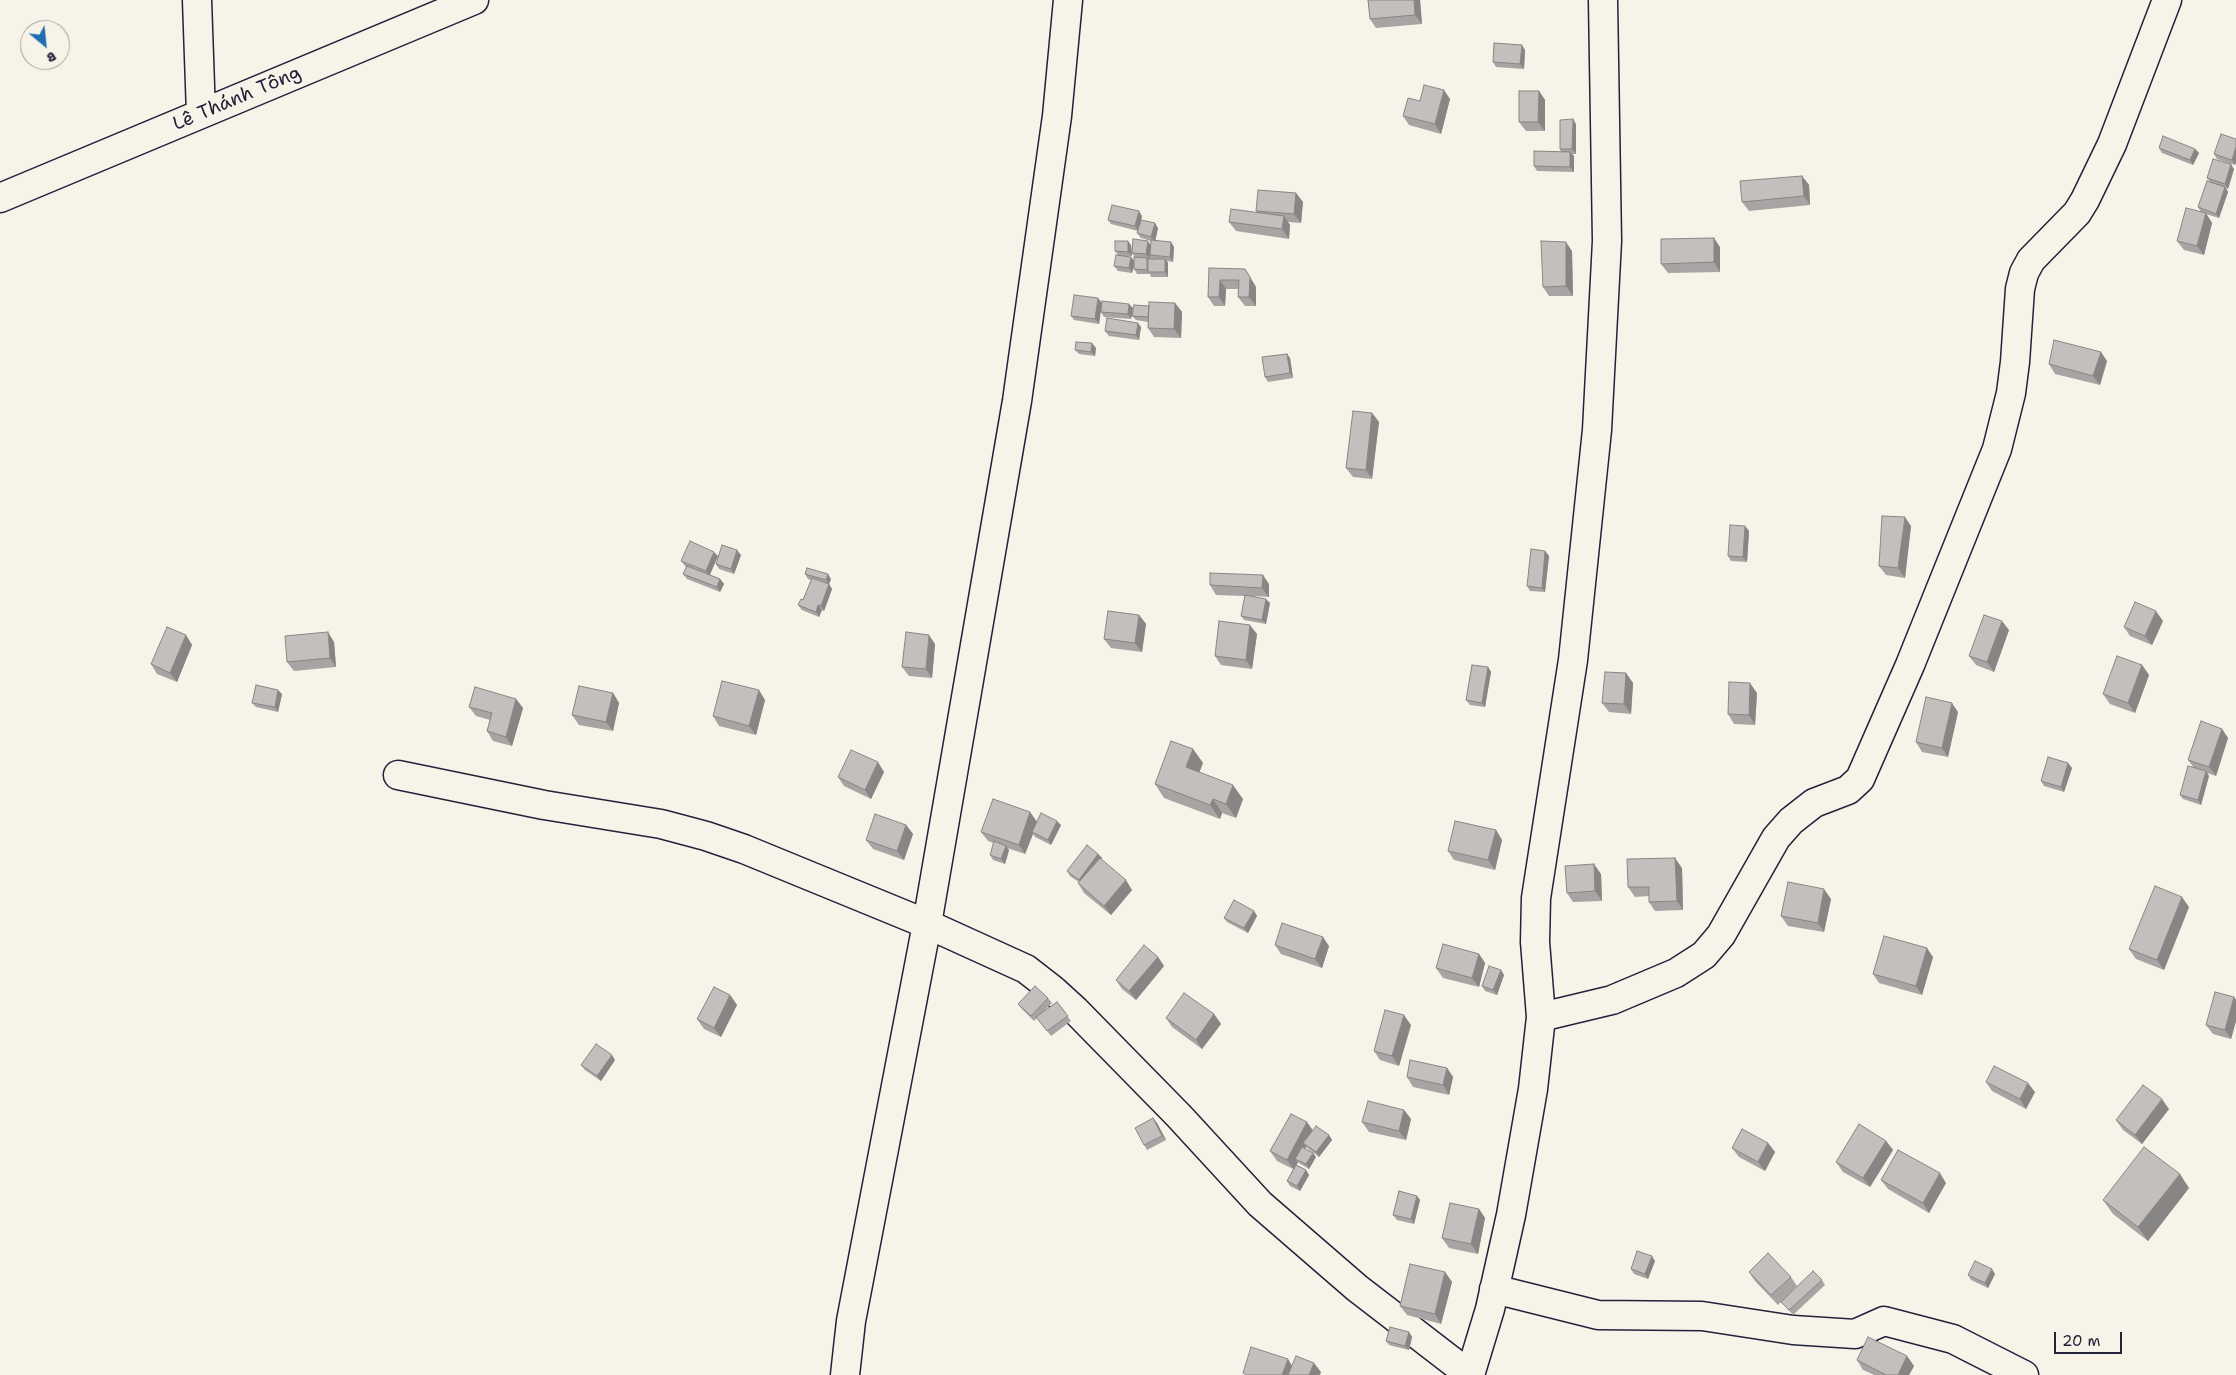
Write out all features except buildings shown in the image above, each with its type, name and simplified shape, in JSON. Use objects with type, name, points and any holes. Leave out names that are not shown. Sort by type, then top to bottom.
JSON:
[{"type":"street","points":[[196,0],[201,114]]},
{"type":"street","name":"Lê Thánh Tông","points":[[0,198],[474,0]]},
{"type":"street","points":[[845,1375],[851,1321],[927,924],[1017,401],[1058,116],[1068,0]]},
{"type":"street","points":[[398,775],[544,805],[661,824],[706,836],[744,848],[927,924],[1026,969],[1053,990],[1178,1116],[1260,1204],[1358,1288],[1470,1375],[1494,1289],[1511,1215],[1531,1099],[1541,1017],[1535,942],[1536,898],[1573,660],[1597,430],[1607,241],[1603,0]]},
{"type":"street","points":[[1541,1017],[1612,1000],[1676,973],[1704,955],[1721,935],[1776,838],[1790,821],[1809,806],[1848,790],[1860,779],[1910,665],[1997,449],[2011,393],[2020,289],[2024,273],[2031,260],[2077,213],[2085,200],[2112,144],[2167,0]]},
{"type":"street","points":[[1494,1289],[1598,1315],[1702,1316],[1793,1330],[1855,1334],[1884,1321],[1953,1339],[2024,1375]]}]
